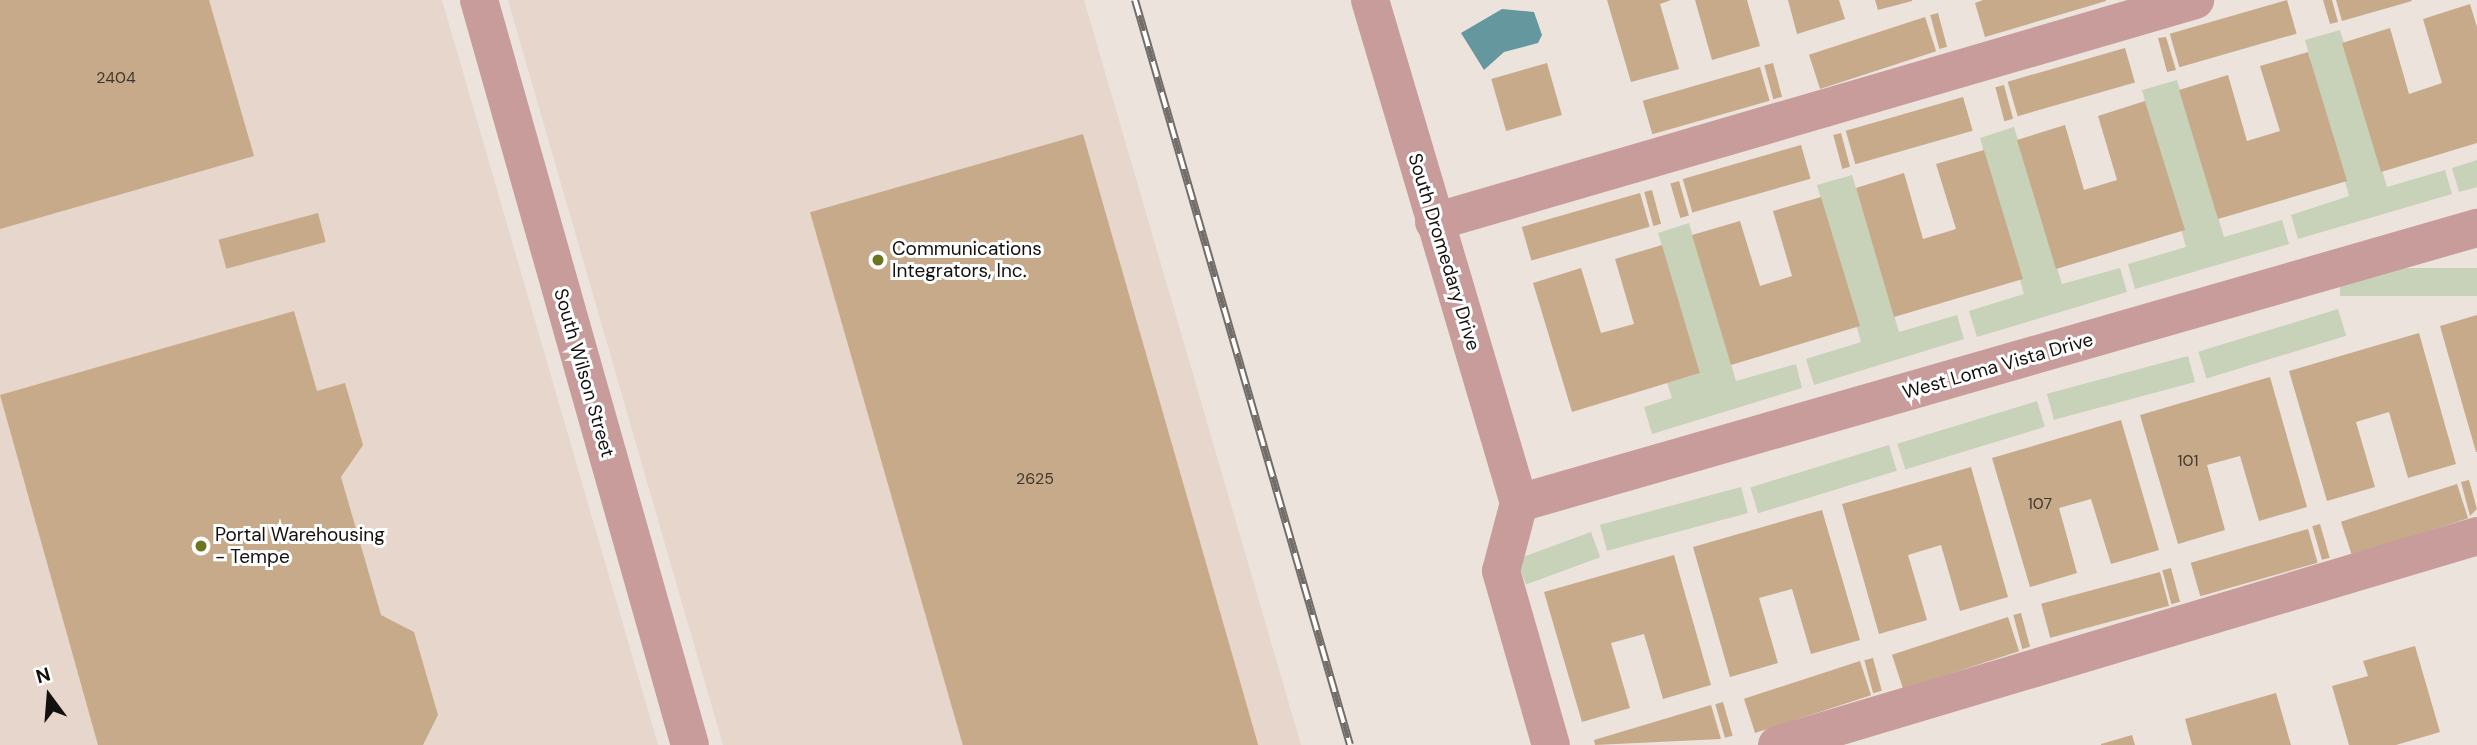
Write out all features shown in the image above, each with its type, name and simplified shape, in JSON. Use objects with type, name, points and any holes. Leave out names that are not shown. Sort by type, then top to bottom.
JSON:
[{"type":"street","name":"South Wilson Street","points":[[479,0],[690,745]]},
{"type":"street","name":"South Dromedary Drive","points":[[1370,0],[1519,503]]},
{"type":"street","points":[[1434,222],[2195,0]]},
{"type":"street","name":"West Loma Vista Drive","points":[[1519,503],[2477,228]]},
{"type":"street","points":[[1519,503],[1501,571],[1551,745]]},
{"type":"street","points":[[1777,745],[2477,536]]},
{"type":"shaded area","points":[[0,0],[442,0],[658,745],[0,745]]},
{"type":"shaded area","points":[[508,0],[1084,0],[1301,745],[723,745]]},
{"type":"green space","points":[[2340,30],[2387,187],[2445,170],[2452,194],[2298,239],[2291,215],[2349,196],[2305,40]]},
{"type":"green space","points":[[2177,80],[2224,237],[2282,220],[2289,244],[2135,289],[2128,264],[2186,247],[2142,90]]},
{"type":"green space","points":[[2014,127],[2062,284],[2120,268],[2127,292],[1977,337],[1969,311],[2024,294],[1980,138]]},
{"type":"green space","points":[[2477,160],[2477,187],[2459,192],[2452,168]]},
{"type":"green space","points":[[1852,175],[1899,332],[1957,315],[1964,339],[1814,385],[1806,359],[1861,342],[1817,185]]},
{"type":"green space","points":[[1689,223],[1736,381],[1796,364],[1802,388],[1652,434],[1644,407],[1672,398],[1667,383],[1700,373],[1658,233]]},
{"type":"green space","points":[[2340,268],[2477,268],[2477,296],[2340,296]]},
{"type":"green space","points":[[2338,309],[2346,336],[2207,378],[2198,352]]},
{"type":"green space","points":[[2188,356],[2195,382],[2054,420],[2047,394]]},
{"type":"green space","points":[[2037,401],[2045,427],[1905,470],[1897,444]]},
{"type":"green space","points":[[1889,445],[1897,471],[1758,513],[1750,487]]},
{"type":"green space","points":[[1741,487],[1748,513],[1607,551],[1600,525]]},
{"type":"green space","points":[[1591,532],[1600,557],[1526,584],[1517,559]]},
{"type":"water","points":[[1502,9],[1534,12],[1542,35],[1538,43],[1504,52],[1484,70],[1461,33]]},
{"type":"building","points":[[0,0],[209,0],[254,156],[0,229]]},
{"type":"building","points":[[1607,0],[1671,0],[1660,4],[1679,69],[1631,82]]},
{"type":"building","points":[[1695,0],[1747,0],[1760,46],[1712,60]]},
{"type":"building","points":[[1788,0],[1839,0],[1845,19],[1797,34]]},
{"type":"building","points":[[1875,0],[1912,0],[1912,1],[1878,10]]},
{"type":"building","points":[[1983,0],[2106,1],[1985,37],[1975,3]]},
{"type":"building","points":[[2287,0],[2297,34],[2179,67],[2170,34]]},
{"type":"building","points":[[2323,0],[2332,0],[2338,22],[2330,24]]},
{"type":"building","points":[[2336,0],[2411,0],[2412,1],[2342,21]]},
{"type":"building","points":[[2470,4],[2477,27],[2477,143],[2381,172],[2342,43],[2390,28],[2409,94],[2442,83],[2423,19]]},
{"type":"building","points":[[1938,13],[1947,47],[1939,49],[1930,15]]},
{"type":"building","points":[[1925,17],[1936,51],[1820,89],[1809,55]]},
{"type":"building","points":[[2166,37],[2176,70],[2167,72],[2158,38]]},
{"type":"building","points":[[2125,48],[2135,83],[2018,116],[2008,82]]},
{"type":"building","points":[[2308,52],[2347,181],[2218,219],[2179,90],[2228,75],[2247,141],[2280,131],[2260,66]]},
{"type":"building","points":[[1547,63],[1562,115],[1506,131],[1491,79]]},
{"type":"building","points":[[1773,63],[1782,97],[1773,99],[1764,65]]},
{"type":"building","points":[[1760,67],[1770,101],[1652,134],[1643,101]]},
{"type":"building","points":[[2004,85],[2013,119],[2004,121],[1995,87]]},
{"type":"building","points":[[1963,97],[1973,131],[1855,164],[1846,131]]},
{"type":"building","points":[[2145,101],[2185,230],[2056,269],[2017,140],[2065,125],[2084,190],[2117,180],[2098,116]]},
{"type":"building","points":[[1841,133],[1850,167],[1842,169],[1833,135]]},
{"type":"building","points":[[1083,134],[1258,745],[963,745],[810,212]]},
{"type":"building","points":[[1801,145],[1811,179],[1692,213],[1683,179]]},
{"type":"building","points":[[1984,150],[2023,279],[1894,317],[1856,188],[1904,173],[1923,239],[1956,229],[1936,164]]},
{"type":"building","points":[[1679,181],[1689,216],[1680,218],[1670,183]]},
{"type":"building","points":[[1652,190],[1661,224],[1653,226],[1644,192]]},
{"type":"building","points":[[1640,193],[1650,227],[1531,261],[1522,227]]},
{"type":"building","points":[[1821,197],[1860,326],[1731,365],[1692,235],[1740,221],[1760,286],[1792,276],[1773,211]]},
{"type":"building","points":[[318,213],[326,242],[226,269],[219,240]]},
{"type":"building","points":[[1662,245],[1700,373],[1572,412],[1533,283],[1581,268],[1601,333],[1634,324],[1615,259]]},
{"type":"building","name":"Portal Warehousing - Tempe","points":[[294,311],[317,391],[345,383],[363,445],[341,477],[381,615],[414,632],[438,715],[423,745],[98,745],[0,395]]},
{"type":"building","points":[[2477,315],[2477,452],[2476,452],[2440,326]]},
{"type":"building","points":[[2419,333],[2456,464],[2408,478],[2389,412],[2356,422],[2375,487],[2327,501],[2289,371]]},
{"type":"building","points":[[2270,377],[2307,507],[2259,521],[2240,456],[2207,465],[2225,530],[2178,544],[2140,415]]},
{"type":"building","points":[[2121,420],[2159,550],[2111,564],[2091,499],[2059,508],[2077,573],[2030,587],[1992,458]]},
{"type":"building","points":[[1971,467],[2008,597],[1960,611],[1941,545],[1908,555],[1927,620],[1879,634],[1842,504]]},
{"type":"building","points":[[2469,480],[2477,509],[2470,516],[2461,482]]},
{"type":"building","points":[[2457,484],[2468,518],[2352,556],[2341,522]]},
{"type":"building","points":[[1822,510],[1860,640],[1811,654],[1792,589],[1759,598],[1778,663],[1730,677],[1693,547]]},
{"type":"building","points":[[2320,524],[2330,558],[2322,560],[2312,526]]},
{"type":"building","points":[[2308,529],[2318,563],[2200,596],[2191,563]]},
{"type":"building","points":[[1674,555],[1711,685],[1663,699],[1644,634],[1611,643],[1630,708],[1582,722],[1544,592]]},
{"type":"building","points":[[2171,568],[2180,602],[2171,604],[2162,570]]},
{"type":"building","points":[[2160,572],[2169,606],[2050,638],[2041,604]]},
{"type":"building","points":[[2021,613],[2030,647],[2022,649],[2013,615]]},
{"type":"building","points":[[2008,617],[2019,651],[1903,689],[1892,655]]},
{"type":"building","points":[[2415,646],[2440,732],[2396,745],[2349,745],[2332,686],[2368,676],[2363,661]]},
{"type":"building","points":[[1873,658],[1882,691],[1873,693],[1864,660]]},
{"type":"building","points":[[1860,661],[1871,695],[1755,733],[1744,699]]},
{"type":"building","points":[[2276,693],[2291,745],[2192,745],[2185,719]]},
{"type":"building","points":[[1723,702],[1733,736],[1725,738],[1715,704]]},
{"type":"building","points":[[1711,705],[1721,739],[1595,745],[1594,740]]},
{"type":"building","points":[[2132,735],[2135,745],[2101,745],[2101,744]]},
{"type":"railway","points":[[1135,0],[1350,745]]},
{"type":"place","name":"Communications Integrators, Inc.","points":[[878,260]]},
{"type":"place","name":"Portal Warehousing - Tempe","points":[[201,546]]}]
